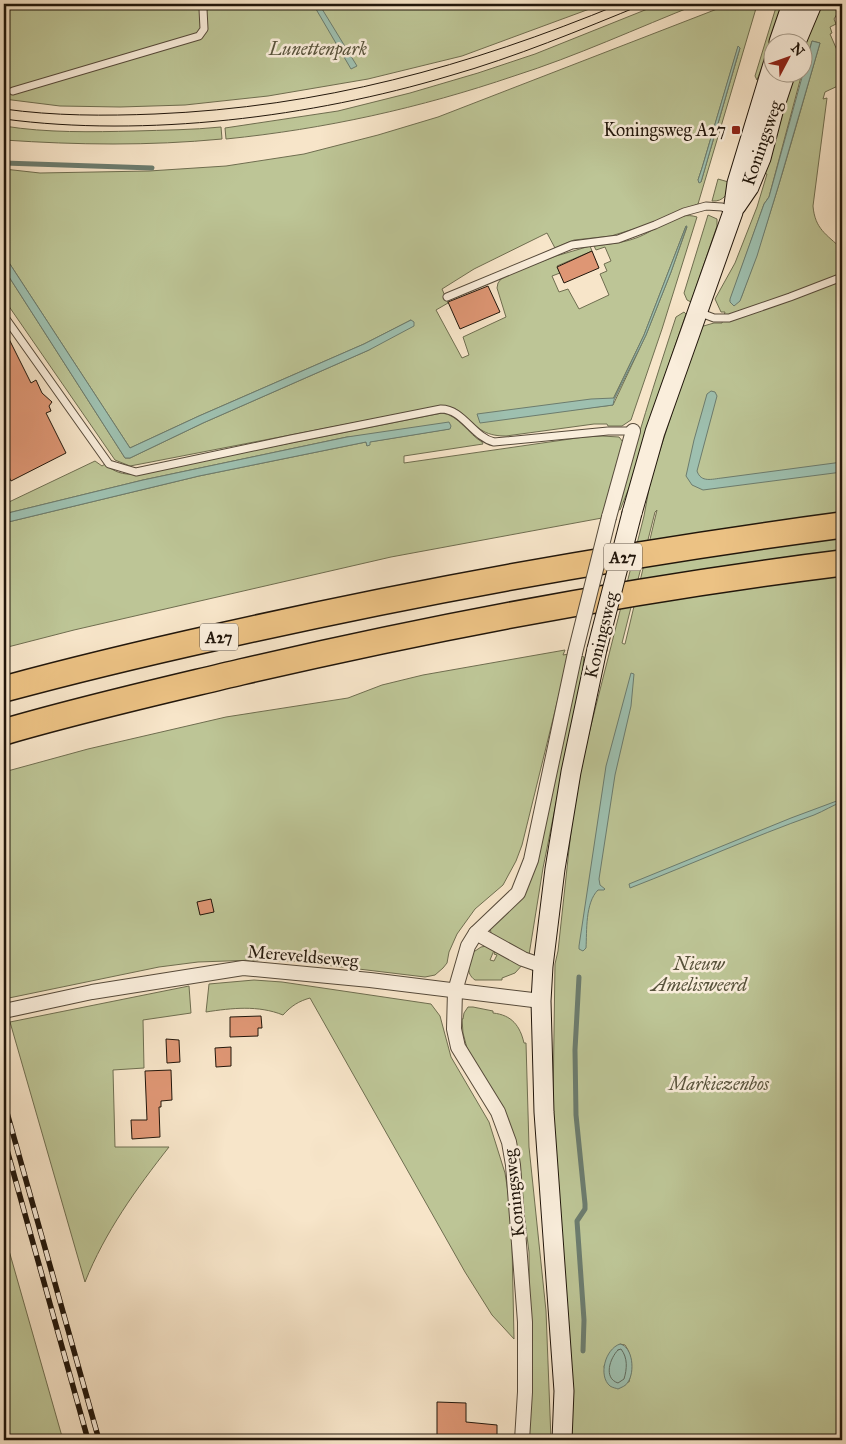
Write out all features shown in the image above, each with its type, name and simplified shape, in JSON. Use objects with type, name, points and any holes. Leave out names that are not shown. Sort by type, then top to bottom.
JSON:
[{"type":"highway","name":"A27","points":[[4,689],[172,647],[405,597],[517,575],[720,541],[842,524]]},
{"type":"highway","name":"A27","points":[[4,732],[219,677],[441,628],[645,592],[842,563]]},
{"type":"main road","points":[[785,32],[800,8]]},
{"type":"main road","points":[[797,32],[800,8]]},
{"type":"main road","name":"Koningsweg","points":[[562,1440],[564,1391],[544,1112],[542,1001],[555,869],[570,772],[597,649],[632,513],[655,432],[733,212],[737,183],[767,82]]},
{"type":"main road","name":"Koningsweg","points":[[733,212],[749,187],[761,158],[783,82]]},
{"type":"street","name":"Koningsweg","points":[[522,1440],[525,1392],[525,1322],[513,1164],[509,1142],[498,1112],[458,1047],[454,1029],[455,991],[468,946],[476,933],[518,893],[531,860],[575,653],[609,516],[633,431]]},
{"type":"street","points":[[476,933],[523,959],[544,966]]},
{"type":"street","name":"Mereveldseweg","points":[[4,1011],[92,992],[243,968],[370,980],[542,1001]]},
{"type":"lane","points":[[13,91],[199,36],[204,29],[203,9],[207,4]]},
{"type":"lane","points":[[447,298],[572,245],[618,239],[684,212],[706,206],[722,207],[733,212]]},
{"type":"lane","points":[[697,312],[714,318],[729,318],[842,277]]},
{"type":"lane","points":[[4,316],[109,464],[136,472],[441,409],[449,409],[487,440],[494,442],[608,431],[633,431]]},
{"type":"green space","name":"Lunettenpark","points":[[4,4],[603,4],[462,56],[368,79],[268,96],[185,105],[120,107],[60,106],[4,99]]},
{"type":"green space","points":[[660,4],[698,4],[561,60],[443,98],[336,123],[226,139],[225,128],[338,111],[478,73],[535,54]]},
{"type":"green space","points":[[730,4],[757,5],[698,204],[650,224],[611,236],[574,240],[555,248],[547,233],[474,269],[442,289],[448,303],[436,310],[462,358],[469,355],[463,337],[506,317],[497,288],[501,279],[556,256],[590,246],[592,251],[557,266],[560,273],[552,276],[559,292],[568,289],[579,309],[609,295],[600,274],[607,271],[604,264],[611,261],[605,247],[596,250],[594,246],[631,240],[681,216],[697,217],[631,420],[622,426],[594,424],[506,436],[483,431],[454,408],[440,406],[130,466],[115,460],[8,305],[4,306],[4,269],[125,458],[130,458],[203,423],[369,350],[411,320],[364,344],[130,448],[4,255],[4,169],[40,173],[149,171],[226,166],[304,154],[438,117]],"holes":[[[738,47],[740,48],[701,182],[698,180]],[[686,226],[671,272],[646,335],[613,405],[571,410],[613,399],[644,335]]]},
{"type":"green space","points":[[777,4],[786,4],[775,32],[768,32]]},
{"type":"green space","name":"Nieuw Amelisweerd","points":[[821,4],[833,4],[832,7],[840,9],[834,19],[836,24],[830,27],[832,33],[830,34],[840,57],[842,57],[842,84],[825,92],[823,99],[827,98],[813,206],[819,226],[842,249],[842,1440],[566,1440],[553,1103],[555,964],[572,822],[582,761],[644,516],[651,478],[700,327],[722,323],[725,312],[721,312],[715,299],[735,263],[757,207],[767,174],[763,173],[791,82],[800,82],[769,197],[764,204],[730,301],[741,298],[783,172],[809,82],[814,82],[814,64],[820,43],[814,42],[814,32],[809,32]],"holes":[[[657,510],[625,644],[622,643]],[[620,1344],[625,1345],[631,1358],[629,1382],[607,1381],[604,1366]]]},
{"type":"green space","points":[[764,47],[764,62],[757,80],[755,76]]},
{"type":"green space","points":[[4,126],[37,130],[86,132],[221,127],[222,139],[140,144],[31,142],[4,140]]},
{"type":"green space","points":[[718,179],[732,183],[723,198],[712,201]]},
{"type":"green space","points":[[708,215],[717,219],[717,226],[691,302],[687,300],[684,293]]},
{"type":"green space","points":[[684,312],[686,314],[651,416],[629,488],[620,510],[618,509],[631,461],[668,341],[676,317]]},
{"type":"green space","points":[[442,413],[453,417],[483,444],[404,456],[404,463],[584,437],[619,437],[623,442],[602,518],[391,557],[4,648],[4,523],[199,476],[366,442],[367,446],[369,442],[449,429],[347,437],[143,480],[4,514],[4,506],[9,502],[95,461],[102,466],[105,464],[119,472],[135,474]]},
{"type":"green space","points":[[565,650],[563,655],[569,654],[522,845],[516,861],[503,885],[475,909],[457,934],[449,952],[447,963],[435,975],[425,977],[292,961],[198,962],[159,967],[4,999],[4,772],[88,749],[226,717],[348,698],[382,685],[423,675]]},
{"type":"green space","points":[[581,656],[584,657],[582,674],[543,868],[529,955],[494,937],[490,927],[513,904]]},
{"type":"green space","points":[[481,947],[495,948],[490,960],[494,961],[497,955],[494,954],[496,949],[524,963],[515,973],[502,978],[502,980],[475,980],[469,971],[472,953]]},
{"type":"green space","points":[[254,980],[282,982],[431,1004],[440,1016],[451,1057],[489,1122],[505,1173],[510,1205],[514,1339],[492,1315],[465,1272],[310,998],[295,1004],[283,1015],[255,1009],[206,1012],[209,984]]},
{"type":"green space","points":[[189,986],[191,1013],[143,1020],[144,1068],[113,1070],[115,1147],[169,1147],[112,1228],[85,1282],[10,1022]]},
{"type":"green space","points":[[468,1007],[493,1011],[493,1013],[510,1019],[520,1031],[524,1043],[526,1043],[529,1147],[546,1311],[551,1440],[526,1440],[530,1370],[529,1252],[515,1143],[468,1052],[463,1033],[462,1019]]},
{"type":"green space","points":[[4,1233],[63,1440],[4,1440]]},
{"type":"water","points":[[313,4],[319,4],[357,66],[351,69]]},
{"type":"water","points":[[814,42],[820,43],[814,64]]},
{"type":"water","points":[[738,46],[740,48],[701,182],[699,183],[698,180]]},
{"type":"water","points":[[801,82],[809,82],[757,256],[740,301],[734,306],[730,299],[764,204],[769,197]]},
{"type":"water","points":[[686,226],[671,272],[646,335],[613,405],[480,423],[477,414],[591,399],[614,398],[644,335]]},
{"type":"water","points":[[4,255],[130,448],[364,344],[411,320],[414,322],[414,326],[369,350],[203,423],[130,458],[125,458],[4,269]]},
{"type":"water","points":[[711,391],[715,392],[717,396],[697,471],[704,479],[842,462],[842,472],[703,490],[692,485],[686,476],[707,394]]},
{"type":"water","points":[[449,422],[450,429],[370,442],[370,445],[367,446],[366,442],[199,476],[4,523],[4,514],[143,480],[347,437]]},
{"type":"water","points":[[631,673],[634,674],[631,706],[615,775],[599,879],[600,885],[605,889],[598,890],[591,902],[586,948],[583,951],[579,949],[579,946],[606,766]]},
{"type":"water","points":[[842,799],[842,802],[814,815],[630,888],[629,884]]},
{"type":"water","points":[[620,1344],[628,1350],[632,1360],[632,1372],[627,1383],[618,1389],[606,1382],[604,1370],[610,1351]]},
{"type":"building","points":[[592,251],[599,268],[564,283],[557,267]]},
{"type":"building","points":[[488,286],[500,312],[460,329],[448,302]]},
{"type":"building","points":[[4,329],[31,383],[36,380],[42,393],[52,402],[49,406],[51,411],[46,413],[66,453],[11,481],[4,467]]},
{"type":"building","points":[[211,899],[214,912],[200,915],[197,902]]},
{"type":"building","points":[[261,1016],[262,1028],[258,1028],[258,1036],[230,1037],[230,1017]]},
{"type":"building","points":[[166,1039],[179,1040],[180,1062],[167,1063]]},
{"type":"building","points":[[231,1047],[231,1066],[216,1067],[215,1048]]},
{"type":"building","points":[[171,1070],[172,1100],[161,1101],[161,1107],[159,1107],[160,1137],[132,1139],[131,1120],[147,1120],[145,1071]]},
{"type":"building","points":[[437,1402],[466,1403],[466,1422],[497,1425],[497,1440],[444,1440],[444,1438],[437,1438]]},
{"type":"waterway","points":[[4,163],[152,168]]},
{"type":"waterway","points":[[579,977],[575,1050],[576,1115],[585,1204],[585,1209],[577,1221],[584,1320],[583,1351]]},
{"type":"tram line","points":[[4,109],[61,114],[136,115],[216,110],[276,103],[335,93],[449,65],[563,27],[620,4]]},
{"type":"tram line","points":[[4,119],[58,124],[114,126],[171,125],[285,113],[342,103],[474,69],[548,43],[644,4]]},
{"type":"railway","points":[[4,1102],[99,1440]]},
{"type":"railway","points":[[4,1139],[88,1440]]},
{"type":"place","name":"Koningsweg A27","points":[[736,130]]},
{"type":"park label","name":"Markiezenbos","points":[[719,1084]]}]
